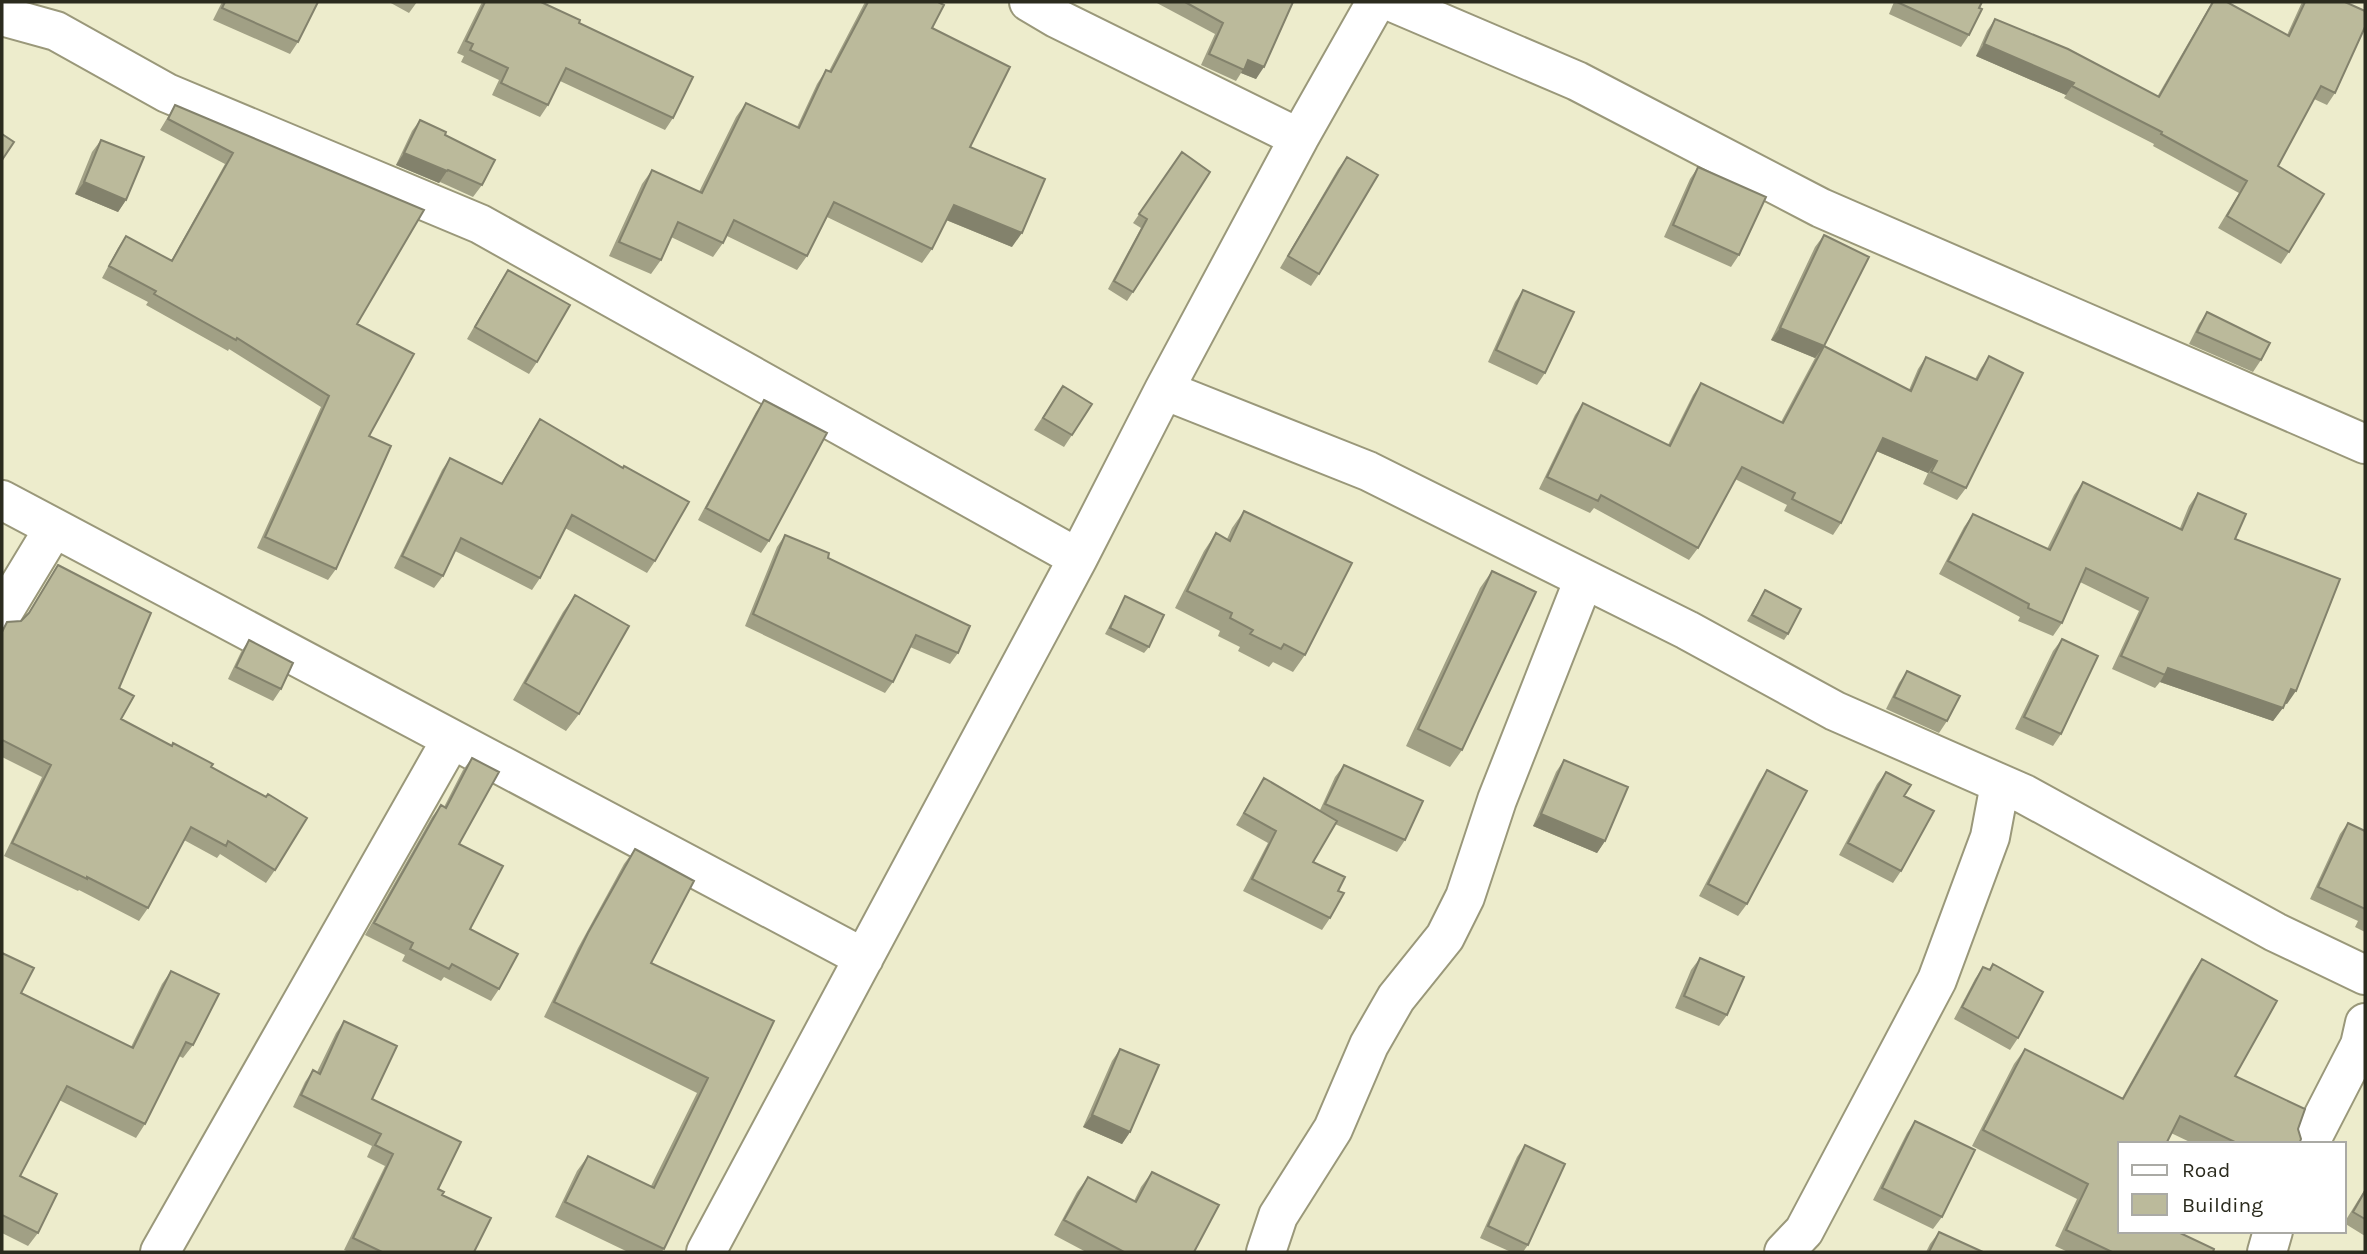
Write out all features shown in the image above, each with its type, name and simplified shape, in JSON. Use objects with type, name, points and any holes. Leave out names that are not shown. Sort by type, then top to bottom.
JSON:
[{"type":"street","points":[[1029,2],[1298,138]]},
{"type":"street","points":[[706,1252],[1078,558],[1298,138],[1376,2]]},
{"type":"street","points":[[1392,2],[1577,81],[1821,208],[2365,444]]},
{"type":"street","points":[[2,16],[56,31],[167,93],[480,224],[1078,558]]},
{"type":"street","points":[[1164,390],[1368,471],[1687,630],[1835,711],[2024,794],[2275,932],[2365,975]]},
{"type":"street","points":[[2,500],[864,958]]},
{"type":"street","points":[[2,614],[54,528]]},
{"type":"street","points":[[1266,1252],[1278,1216],[1333,1129],[1369,1045],[1396,998],[1445,937],[1465,897],[1497,800],[1584,579]]},
{"type":"street","points":[[160,1252],[451,740]]},
{"type":"street","points":[[1784,1252],[1804,1231],[1937,980],[1990,837],[2000,784]]},
{"type":"street","points":[[2310,1142],[2360,1045],[2365,1023]]},
{"type":"street","points":[[2267,1252],[2272,1233]]},
{"type":"building","points":[[225,2],[318,2],[298,42],[222,8]]},
{"type":"building","points":[[485,2],[541,2],[693,77],[673,118],[566,68],[548,105],[501,83],[508,68],[470,50],[473,44],[466,41]]},
{"type":"building","points":[[868,2],[938,2],[944,5],[932,28],[1010,67],[970,147],[1045,179],[1022,233],[954,205],[932,249],[834,202],[807,256],[734,220],[723,243],[678,222],[661,260],[619,242],[652,170],[702,193],[746,103],[799,128],[826,70],[831,72]]},
{"type":"building","points":[[1185,2],[1293,2],[1264,67],[1248,60],[1244,70],[1209,54],[1223,23]]},
{"type":"building","points":[[1897,2],[1982,2],[1979,8],[1982,9],[1969,35]]},
{"type":"building","points":[[2213,2],[2227,2],[2289,36],[2305,2],[2345,2],[2365,11],[2365,27],[2335,93],[2321,86],[2278,166],[2324,194],[2289,252],[2227,216],[2247,181],[2161,134],[2162,132],[2072,86],[2074,83],[1984,44],[1995,19],[2068,49],[2159,97]]},
{"type":"building","points":[[175,105],[424,210],[357,324],[414,354],[369,436],[391,446],[336,569],[265,537],[329,396],[237,338],[236,340],[154,294],[156,291],[109,266],[126,236],[172,261],[233,153],[168,119]]},
{"type":"building","points":[[420,120],[495,160],[482,185],[404,153]]},
{"type":"building","points":[[2,134],[14,142],[2,160]]},
{"type":"building","points":[[101,140],[144,157],[126,200],[84,182]]},
{"type":"building","points":[[1182,152],[1210,172],[1133,292],[1114,281],[1147,219],[1139,214]]},
{"type":"building","points":[[1347,157],[1378,175],[1319,274],[1288,256]]},
{"type":"building","points":[[1698,167],[1766,197],[1739,255],[1673,225]]},
{"type":"building","points":[[1824,235],[1869,257],[1824,346],[1780,328]]},
{"type":"building","points":[[508,270],[570,305],[537,362],[475,327]]},
{"type":"building","points":[[1523,290],[1574,312],[1545,373],[1496,350]]},
{"type":"building","points":[[2207,312],[2270,343],[2261,360],[2197,332]]},
{"type":"building","points":[[1824,346],[1911,391],[1926,357],[1977,380],[1989,356],[2023,373],[1966,488],[1931,472],[1937,461],[1883,438],[1841,523],[1792,499],[1795,493],[1742,467],[1698,548],[1601,495],[1598,501],[1547,477],[1583,403],[1670,446],[1701,383],[1783,423]]},
{"type":"building","points":[[1063,386],[1092,404],[1072,435],[1043,418]]},
{"type":"building","points":[[764,400],[827,433],[769,541],[706,508]]},
{"type":"building","points":[[540,419],[623,468],[624,466],[689,502],[655,561],[572,515],[540,578],[461,538],[443,576],[402,556],[450,458],[502,484]]},
{"type":"building","points":[[2083,482],[2182,530],[2198,493],[2246,514],[2235,539],[2340,579],[2296,691],[2291,689],[2283,708],[2168,668],[2165,675],[2121,656],[2148,598],[2086,568],[2062,623],[2028,608],[2029,604],[1948,561],[1973,514],[2050,550]]},
{"type":"building","points":[[1244,511],[1352,563],[1305,655],[1284,644],[1281,649],[1250,634],[1253,630],[1230,618],[1232,613],[1187,591],[1216,533],[1230,541]]},
{"type":"building","points":[[785,535],[829,553],[828,558],[970,626],[958,653],[916,635],[893,682],[753,614]]},
{"type":"building","points":[[58,565],[151,613],[119,688],[134,696],[121,719],[213,764],[211,767],[266,797],[268,794],[307,818],[275,870],[228,841],[226,846],[191,827],[148,908],[12,843],[51,765],[2,740],[2,632],[7,622],[21,621],[29,613]]},
{"type":"building","points":[[1492,571],[1536,592],[1462,750],[1418,729]]},
{"type":"building","points":[[1765,590],[1801,609],[1788,634],[1752,615]]},
{"type":"building","points":[[575,595],[629,626],[579,714],[525,683]]},
{"type":"building","points":[[1125,596],[1164,615],[1149,647],[1110,628]]},
{"type":"building","points":[[2062,639],[2098,656],[2061,734],[2024,717]]},
{"type":"building","points":[[249,640],[293,663],[281,689],[236,667]]},
{"type":"building","points":[[1907,671],[1960,696],[1947,721],[1894,697]]},
{"type":"building","points":[[472,758],[499,772],[459,844],[503,866],[470,929],[518,954],[499,989],[452,964],[449,969],[410,949],[413,943],[374,923],[441,805],[446,808]]},
{"type":"building","points":[[1564,760],[1628,787],[1605,841],[1541,814]]},
{"type":"building","points":[[1344,765],[1423,801],[1405,840],[1325,804]]},
{"type":"building","points":[[1767,770],[1807,791],[1747,904],[1708,884]]},
{"type":"building","points":[[1886,772],[1911,785],[1904,796],[1934,811],[1901,871],[1848,843]]},
{"type":"building","points":[[1264,778],[1337,821],[1313,862],[1345,877],[1338,891],[1344,893],[1330,918],[1252,879],[1276,831],[1244,813]]},
{"type":"building","points":[[2348,823],[2365,831],[2365,909],[2318,887]]},
{"type":"building","points":[[635,849],[694,881],[651,963],[774,1021],[664,1249],[565,1202],[588,1156],[654,1188],[708,1078],[554,1002],[588,933]]},
{"type":"building","points":[[2,953],[34,968],[21,993],[133,1048],[171,971],[219,994],[193,1045],[186,1042],[145,1124],[67,1086],[20,1176],[57,1194],[38,1233],[2,1215]]},
{"type":"building","points":[[1700,958],[1744,977],[1727,1015],[1684,996]]},
{"type":"building","points":[[2202,959],[2277,1001],[2235,1076],[2305,1109],[2298,1129],[2300,1142],[2235,1142],[2180,1116],[2167,1142],[2118,1142],[2118,1233],[2180,1233],[2214,1249],[2213,1252],[2112,1252],[2066,1230],[2088,1184],[1983,1130],[2025,1049],[2123,1099]]},
{"type":"building","points":[[1993,964],[2043,992],[2018,1038],[1962,1007],[1983,967],[1990,970]]},
{"type":"building","points":[[344,1021],[397,1046],[372,1099],[461,1142],[438,1189],[444,1192],[442,1195],[491,1218],[474,1252],[382,1252],[353,1238],[393,1154],[375,1145],[381,1134],[301,1095],[313,1070],[320,1074]]},
{"type":"building","points":[[1120,1049],[1159,1065],[1130,1132],[1092,1115]]},
{"type":"building","points":[[1915,1121],[1975,1150],[1942,1217],[1882,1188]]},
{"type":"building","points":[[1525,1145],[1565,1164],[1528,1245],[1488,1226]]},
{"type":"building","points":[[1152,1172],[1219,1205],[1194,1252],[1124,1252],[1064,1220],[1088,1177],[1136,1202]]},
{"type":"building","points":[[2365,1191],[2365,1219],[2353,1212]]},
{"type":"building","points":[[1939,1232],[1983,1252],[1929,1252]]}]
